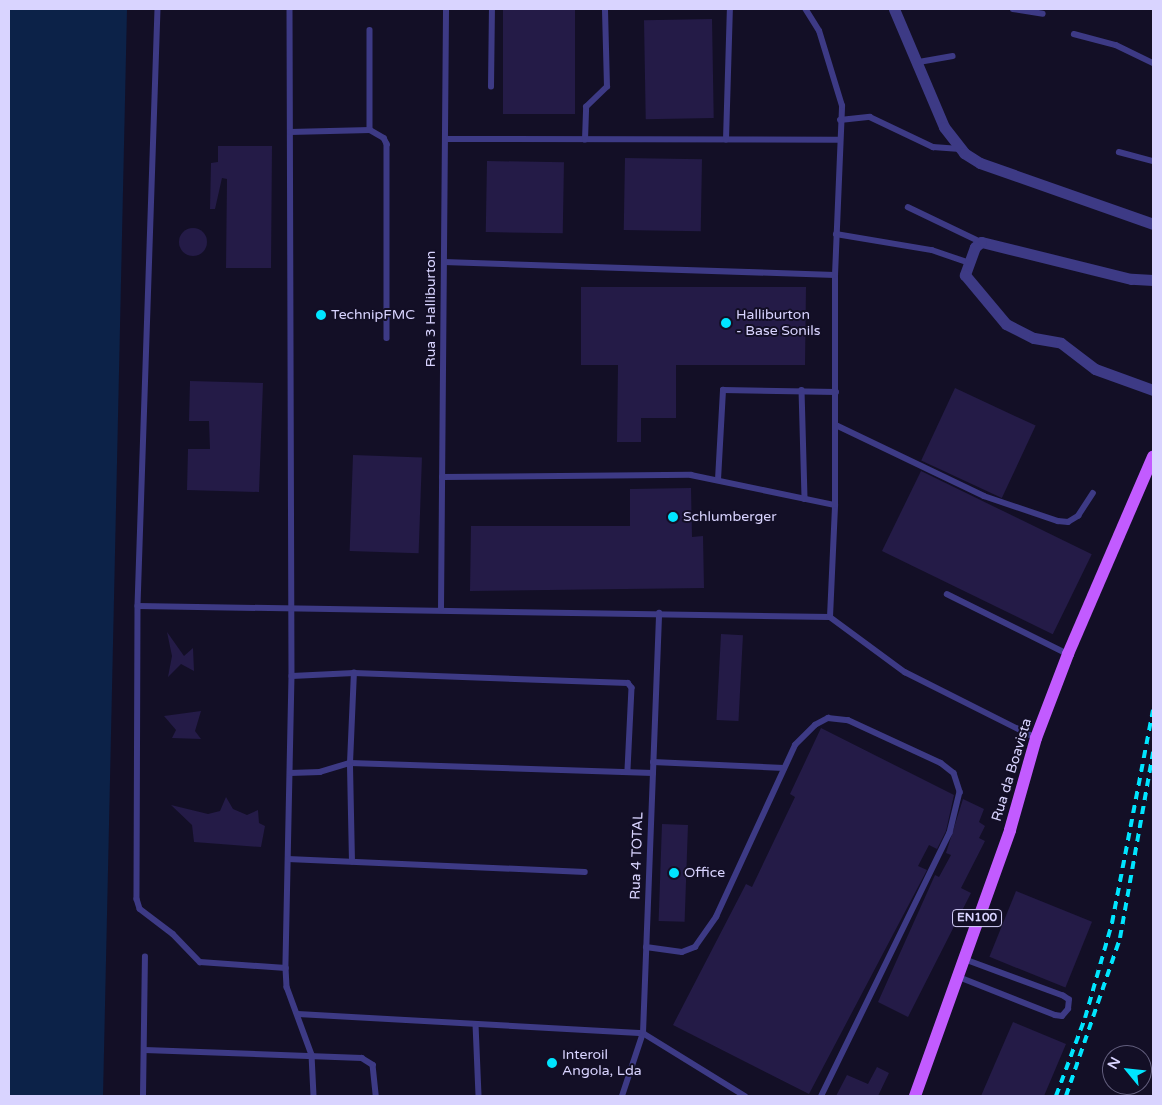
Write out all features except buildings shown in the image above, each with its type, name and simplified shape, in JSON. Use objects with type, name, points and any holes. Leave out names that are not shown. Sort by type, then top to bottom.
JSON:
[{"type":"main road","name":"Rua da Boavista","points":[[915,1096],[960,977],[962,959],[1010,830],[1036,738],[1068,654],[1153,457]]},
{"type":"street","points":[[894,9],[919,62],[944,127],[960,149],[980,163],[1153,224]]},
{"type":"street","points":[[1153,280],[1130,279],[981,242],[967,262],[967,279],[1006,324],[1034,338],[1062,343],[1095,369],[1153,390]]},
{"type":"lane","points":[[158,9],[138,606],[140,909],[208,966],[286,968]]},
{"type":"lane","points":[[290,9],[292,676],[286,968],[288,987],[312,1055],[314,1096]]},
{"type":"lane","name":"Rua 3 Halliburton","points":[[441,609],[446,9]]},
{"type":"lane","points":[[491,88],[492,9]]},
{"type":"lane","points":[[585,140],[586,107],[607,87],[605,9]]},
{"type":"lane","points":[[726,140],[730,9]]},
{"type":"lane","points":[[806,9],[820,31],[841,99],[838,140],[835,275],[835,505],[830,617]]},
{"type":"lane","points":[[1014,9],[1043,14]]},
{"type":"lane","points":[[370,30],[370,130]]},
{"type":"lane","points":[[1074,34],[1116,44],[1153,63]]},
{"type":"lane","points":[[919,62],[952,56]]},
{"type":"lane","points":[[840,120],[870,117],[932,147],[960,149]]},
{"type":"lane","points":[[290,132],[370,130],[384,138],[387,144],[387,338]]},
{"type":"lane","points":[[445,139],[838,140]]},
{"type":"lane","points":[[1120,152],[1153,161]]},
{"type":"lane","points":[[908,207],[981,242]]},
{"type":"lane","points":[[836,234],[932,250],[967,262]]},
{"type":"lane","points":[[444,262],[835,275]]},
{"type":"lane","points":[[718,480],[723,390],[836,392]]},
{"type":"lane","points":[[802,390],[805,498]]},
{"type":"lane","points":[[836,425],[984,496],[1058,521],[1068,522],[1078,516],[1093,493]]},
{"type":"lane","points":[[442,477],[691,475],[835,505]]},
{"type":"lane","points":[[947,594],[1068,654]]},
{"type":"lane","points":[[138,606],[292,610],[441,609],[830,617],[905,672],[1036,738]]},
{"type":"lane","name":"Rua 4 TOTAL","points":[[622,1096],[643,1033],[659,613]]},
{"type":"lane","points":[[292,676],[354,673],[628,683],[632,688],[628,771]]},
{"type":"lane","points":[[352,862],[350,763],[354,673]]},
{"type":"lane","points":[[646,947],[682,952],[695,947],[716,917],[795,745],[815,724],[828,718],[848,720],[941,763],[954,773],[960,792],[950,833],[822,1096]]},
{"type":"lane","points":[[653,762],[784,768]]},
{"type":"lane","points":[[290,773],[320,772],[350,763],[653,773]]},
{"type":"lane","points":[[288,859],[585,872]]},
{"type":"lane","points":[[143,1096],[145,957]]},
{"type":"lane","points":[[960,977],[1056,1015],[1062,1016],[1068,1009],[1069,1000],[1063,996],[962,959]]},
{"type":"lane","points":[[298,1014],[643,1033],[745,1096]]},
{"type":"lane","points":[[476,1024],[479,1096]]},
{"type":"lane","points":[[145,1050],[362,1058],[373,1065],[376,1096]]},
{"type":"water","points":[[9,9],[127,9],[103,1096],[9,1096]]},
{"type":"railway","points":[[1056,1096],[1085,1018],[1112,923],[1153,710]]},
{"type":"railway","points":[[1066,1096],[1120,938],[1153,752]]},
{"type":"place","name":"TechnipFMC","points":[[321,315]]},
{"type":"place","name":"Halliburton - Base Sonils","points":[[726,323]]},
{"type":"place","name":"Schlumberger","points":[[673,517]]},
{"type":"place","name":"Office","points":[[674,873]]},
{"type":"place","name":"Interoil Angola, Lda","points":[[552,1063]]}]
